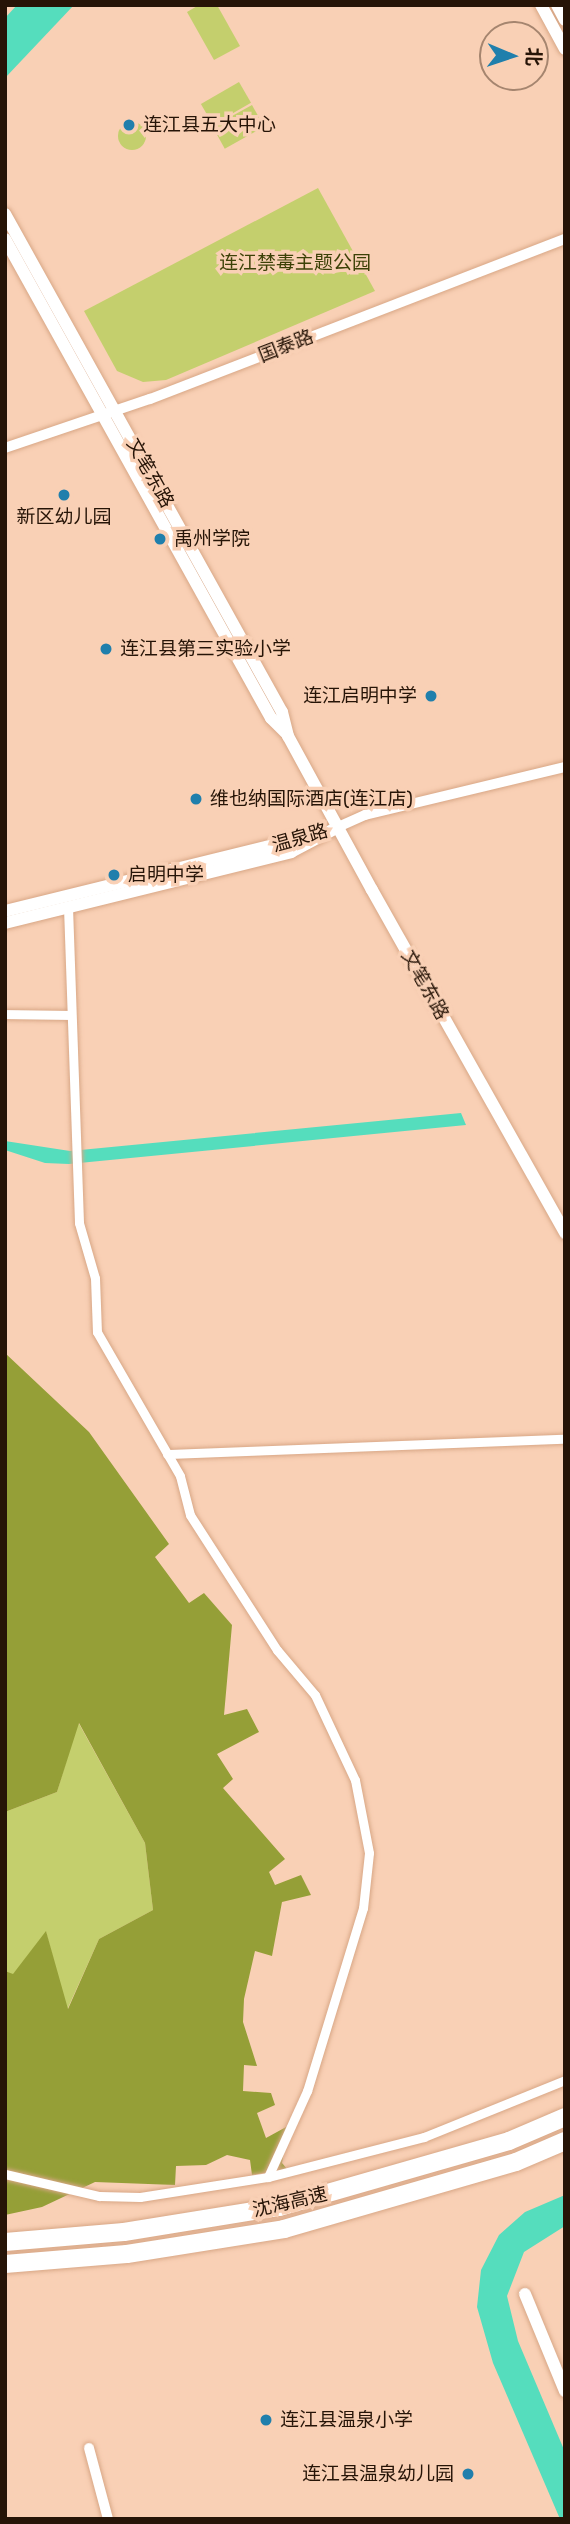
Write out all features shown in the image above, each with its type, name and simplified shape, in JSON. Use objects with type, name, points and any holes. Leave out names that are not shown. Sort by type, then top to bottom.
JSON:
[{"type":"highway","name":"沈海高速","points":[[5,2242],[124,2232],[279,2207],[509,2141],[565,2117]]},
{"type":"highway","name":"沈海高速","points":[[5,2264],[127,2254],[284,2229],[516,2162],[565,2141]]},
{"type":"main road","points":[[541,5],[565,49]]},
{"type":"main road","points":[[557,5],[565,20]]},
{"type":"main road","name":"文笔东路","points":[[5,214],[109,414]]},
{"type":"main road","name":"文笔东路","points":[[5,239],[282,712],[288,736],[565,1233]]},
{"type":"main road","name":"温泉路","points":[[5,923],[291,852],[338,827]]},
{"type":"main road","name":"温泉路","points":[[5,911],[338,827]]},
{"type":"main road","points":[[525,2294],[565,2391]]},
{"type":"street","name":"国泰路","points":[[5,448],[109,414],[565,239]]},
{"type":"street","points":[[338,827],[365,815],[565,766]]},
{"type":"street","points":[[68,907],[68,1015],[79,1223],[95,1278],[97,1332],[180,1476],[190,1515],[276,1650],[315,1695],[355,1780],[369,1853],[363,1908],[311,2078],[268,2177]]},
{"type":"street","points":[[5,1014],[68,1015]]},
{"type":"street","points":[[167,1454],[565,1439]]},
{"type":"street","points":[[5,2174],[99,2196],[127,2197],[268,2177],[424,2137],[565,2080]]},
{"type":"street","points":[[89,2448],[108,2519]]},
{"type":"green space","points":[[199,5],[217,5],[240,46],[214,60],[187,12]]},
{"type":"green space","points":[[239,82],[251,103],[213,125],[201,104]]},
{"type":"green space","points":[[252,105],[264,127],[225,149],[213,127]]},
{"type":"green space","points":[[132,122],[142,126],[146,136],[142,146],[132,150],[122,146],[118,136],[122,126]]},
{"type":"green space","name":"连江禁毒主题公园","points":[[318,188],[375,291],[166,380],[143,382],[117,371],[84,311]]},
{"type":"green space","points":[[5,1353],[89,1432],[169,1544],[155,1557],[189,1603],[204,1593],[232,1625],[224,1715],[247,1709],[259,1732],[217,1754],[233,1779],[223,1788],[285,1859],[269,1872],[275,1885],[301,1875],[311,1895],[282,1902],[272,1956],[255,1951],[244,1999],[243,2022],[257,2066],[244,2065],[243,2091],[271,2093],[275,2105],[257,2113],[266,2138],[288,2126],[282,2163],[287,2169],[252,2175],[250,2160],[227,2155],[206,2165],[176,2166],[175,2185],[95,2182],[42,2207],[5,2215],[5,1971],[13,1974],[46,1931],[68,2009],[99,1939],[153,1910],[145,1843],[79,1723],[57,1792],[5,1812]]},
{"type":"green space","points":[[78,1722],[145,1843],[153,1910],[99,1939],[67,2010],[46,1932],[13,1975],[5,1971],[5,1812],[57,1792]]},
{"type":"water","points":[[17,5],[74,5],[5,78],[5,18]]},
{"type":"water","points":[[461,1113],[466,1125],[69,1164],[45,1163],[5,1150],[5,1141],[70,1151]]},
{"type":"water","points":[[565,2195],[565,2226],[524,2252],[507,2296],[518,2341],[565,2452],[565,2519],[560,2519],[493,2363],[477,2307],[481,2270],[499,2235],[525,2212]]},
{"type":"place","name":"连江县五大中心","points":[[129,125]]},
{"type":"place","name":"新区幼儿园","points":[[64,495]]},
{"type":"place","name":"禹州学院","points":[[160,539]]},
{"type":"place","name":"连江县第三实验小学","points":[[106,649]]},
{"type":"place","name":"连江启明中学","points":[[431,696]]},
{"type":"place","name":"维也纳国际酒店(连江店)","points":[[196,799]]},
{"type":"place","name":"启明中学","points":[[114,875]]},
{"type":"place","name":"连江县温泉小学","points":[[266,2420]]},
{"type":"place","name":"连江县温泉幼儿园","points":[[468,2474]]}]
